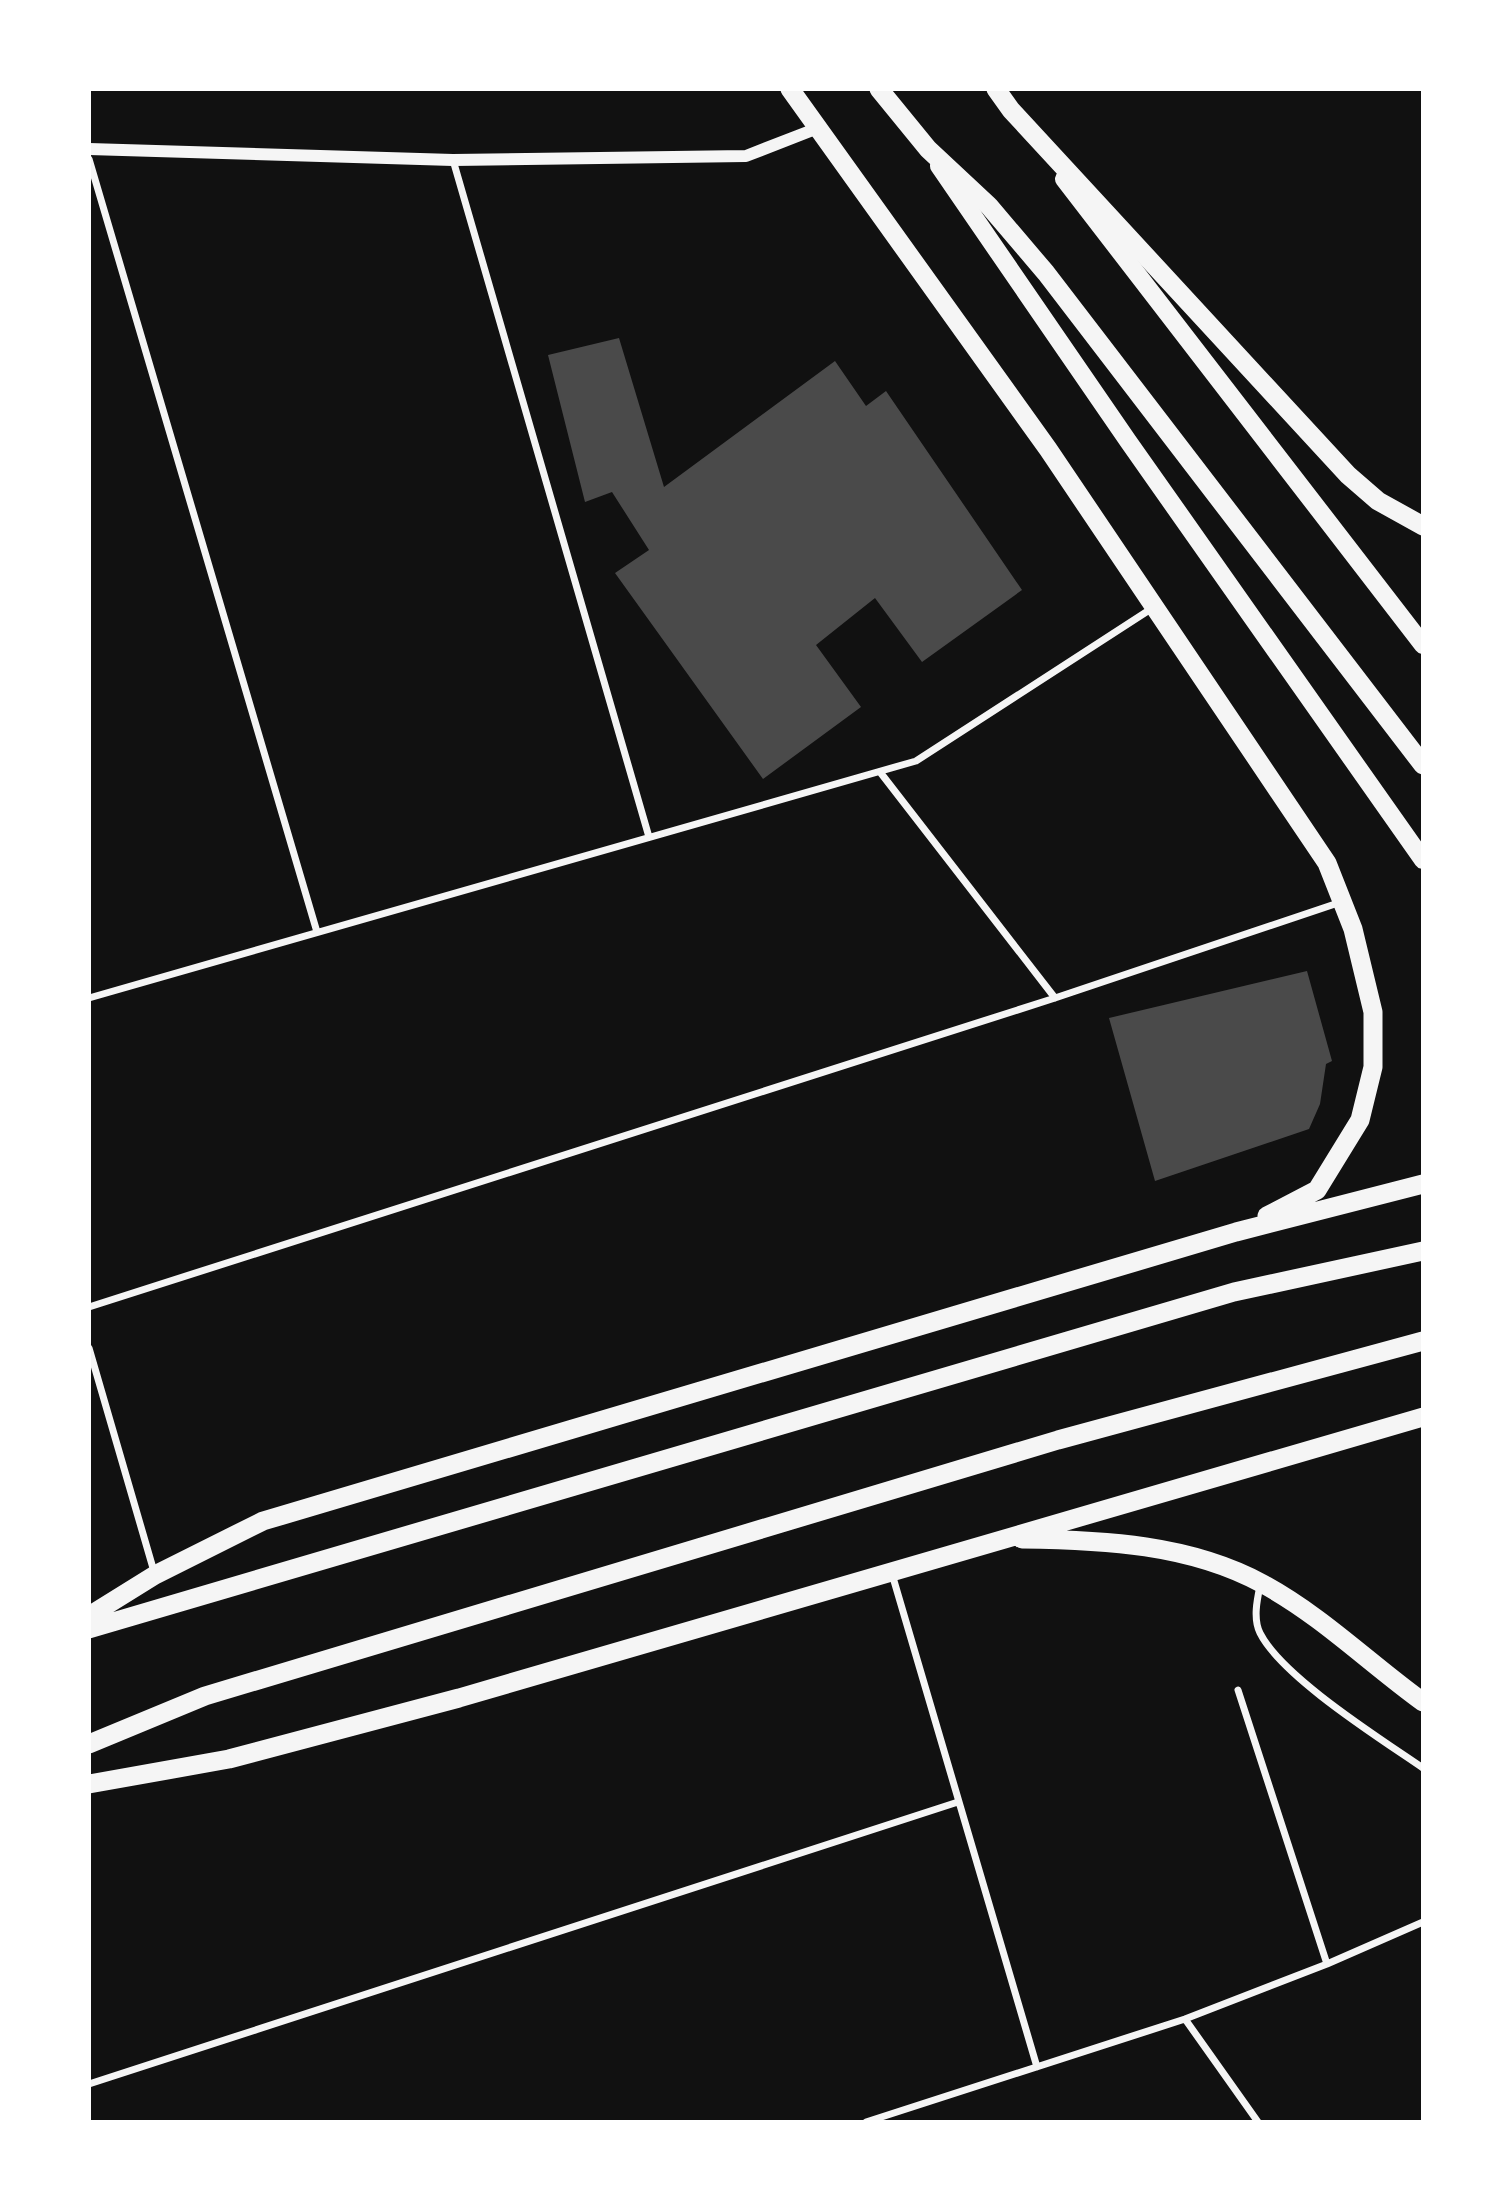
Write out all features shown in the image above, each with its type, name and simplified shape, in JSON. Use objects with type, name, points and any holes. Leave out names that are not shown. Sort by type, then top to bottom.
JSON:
[{"type":"highway","points":[[790,89],[1048,449],[1327,863],[1353,929],[1373,1012],[1373,1067],[1360,1120],[1317,1190],[1236,1232]]},
{"type":"highway","points":[[879,89],[928,149],[989,206],[1046,273],[1423,765]]},
{"type":"highway","points":[[996,89],[1011,110],[1348,475],[1378,500],[1423,526]]},
{"type":"highway","points":[[89,1616],[155,1576],[263,1521],[1236,1232],[1423,1184]]},
{"type":"highway","points":[[89,1629],[1234,1292],[1423,1251]]},
{"type":"highway","points":[[89,1744],[205,1696],[1058,1440],[1423,1340]]},
{"type":"highway","points":[[89,1784],[229,1759],[459,1698],[892,1574],[1000,1538],[1423,1417]]},
{"type":"highway","points":[[1000,1538],[1110,1541],[1140,1546],[1202,1560],[1261,1582],[1325,1624],[1423,1702]]},
{"type":"main road","points":[[1011,110],[1423,645]]},
{"type":"main road","points":[[928,149],[1128,441],[1423,860]]},
{"type":"street","points":[[89,149],[453,160],[746,156],[818,128]]},
{"type":"street","points":[[89,159],[317,932]]},
{"type":"street","points":[[453,160],[649,837]]},
{"type":"street","points":[[89,998],[916,761],[1154,607]]},
{"type":"street","points":[[880,772],[1055,998]]},
{"type":"street","points":[[89,1307],[1055,998],[1342,902]]},
{"type":"street","points":[[89,1349],[155,1576]]},
{"type":"street","points":[[892,1574],[1037,2067]]},
{"type":"street","points":[[1261,1582],[1256,1604],[1258,1630],[1273,1653],[1350,1718],[1423,1768]]},
{"type":"street","points":[[1238,1690],[1327,1964]]},
{"type":"street","points":[[89,2084],[958,1802]]},
{"type":"street","points":[[866,2122],[1185,2020],[1327,1964],[1423,1922]]},
{"type":"street","points":[[1185,2020],[1258,2122]]},
{"type":"building","points":[[619,338],[664,487],[835,361],[866,406],[886,391],[1022,590],[922,662],[875,598],[816,645],[861,707],[763,779],[615,573],[649,550],[612,492],[585,502],[548,355]]},
{"type":"building","points":[[1307,971],[1332,1061],[1326,1064],[1320,1104],[1309,1129],[1155,1181],[1109,1018]]}]
